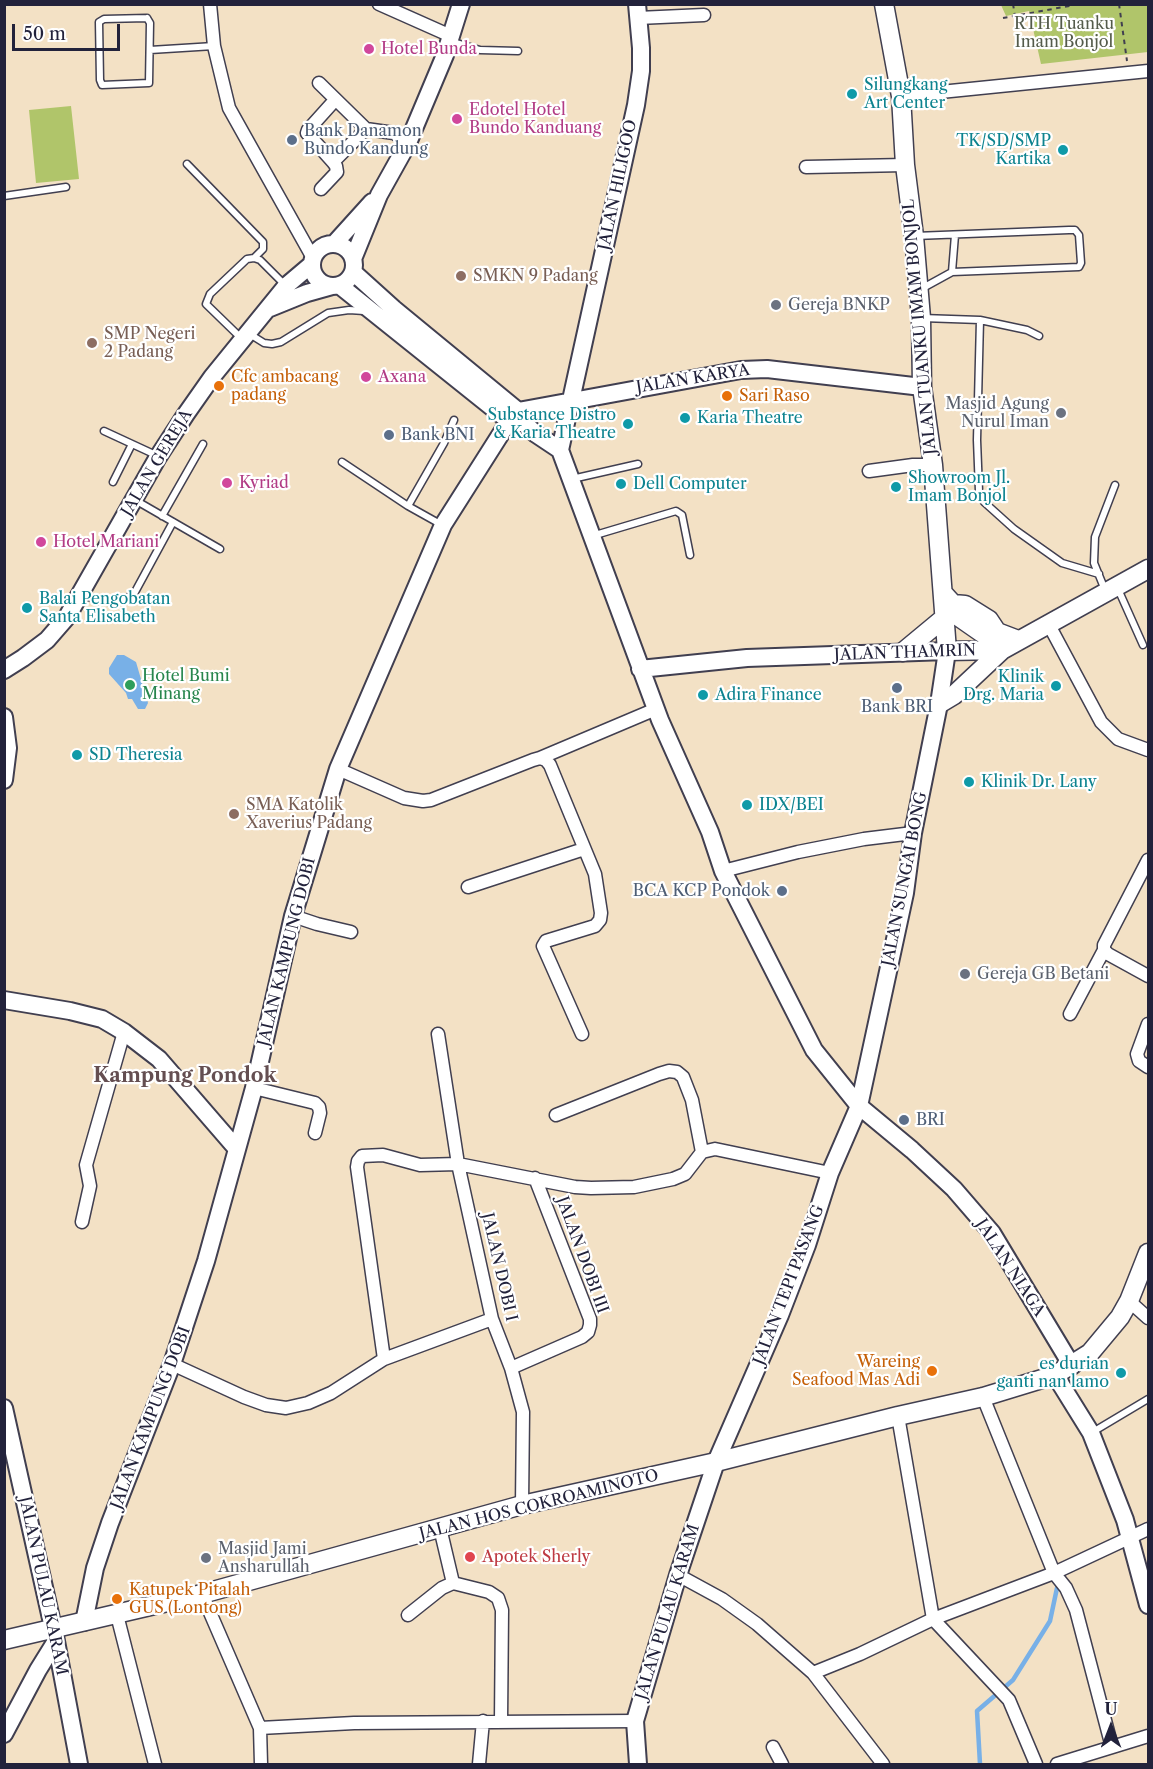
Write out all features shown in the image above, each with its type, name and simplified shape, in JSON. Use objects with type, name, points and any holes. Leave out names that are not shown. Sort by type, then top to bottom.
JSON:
[{"type":"main road","name":"JALAN TUANKU IMAM BONJOL","points":[[884,4],[901,96],[905,165],[921,318],[922,387],[933,465],[947,605],[947,651]]},
{"type":"main road","points":[[939,704],[954,695],[1002,650],[1149,569]]},
{"type":"main road","points":[[903,652],[947,605],[958,617],[982,633],[997,632],[1018,640]]},
{"type":"main road","name":"JALAN THAMRIN","points":[[947,651],[1002,650]]},
{"type":"main road","name":"JALAN HOS COKROAMINOTO","points":[[4,1640],[54,1635],[84,1622],[202,1594],[522,1505],[716,1462],[898,1416],[983,1398],[1055,1375],[1072,1366],[1096,1346],[1120,1317],[1149,1253]]},
{"type":"street","points":[[210,4],[213,46],[229,108],[313,261],[315,277],[335,286],[473,383],[536,434],[560,450]]},
{"type":"street","points":[[379,4],[450,39]]},
{"type":"street","points":[[267,309],[307,293],[345,282],[379,195],[408,143],[446,55],[461,4]]},
{"type":"street","points":[[637,11],[704,15]]},
{"type":"street","name":"JALAN HILIGOO","points":[[560,450],[636,105],[641,71],[637,11]]},
{"type":"street","points":[[901,96],[1149,71]]},
{"type":"street","points":[[319,83],[366,129],[394,133],[408,143]]},
{"type":"street","points":[[321,189],[337,172],[336,166],[307,133],[308,129],[335,100]]},
{"type":"street","points":[[333,162],[366,129]]},
{"type":"street","points":[[806,167],[905,165]]},
{"type":"street","points":[[313,261],[321,248],[334,244],[379,195]]},
{"type":"street","points":[[334,244],[346,248],[353,266],[394,309],[473,383]]},
{"type":"street","name":"JALAN GEREJA","points":[[4,670],[47,640],[67,617],[158,457],[212,377],[286,286],[313,261]]},
{"type":"street","name":"JALAN KARYA","points":[[517,418],[572,400],[741,369],[766,369],[922,387]]},
{"type":"street","name":"JALAN KAMPUNG DOBI","points":[[84,1622],[95,1568],[110,1523],[172,1364],[206,1261],[254,1088],[293,916],[338,769],[443,525],[517,418]]},
{"type":"street","name":"JALAN NIAGA","points":[[560,450],[640,669],[710,832],[723,871],[814,1050],[859,1106],[954,1189],[992,1233],[1072,1366]]},
{"type":"street","points":[[869,471],[913,465],[933,465]]},
{"type":"street","points":[[1049,625],[1101,722],[1118,739],[1149,750]]},
{"type":"street","name":"JALAN THAMRIN","points":[[640,669],[747,658],[947,651]]},
{"type":"street","name":"JALAN SUNGAI BONG","points":[[859,1106],[904,893],[947,651]]},
{"type":"street","points":[[338,769],[404,798],[431,800],[540,758],[656,709]]},
{"type":"street","points":[[4,717],[8,748],[4,780]]},
{"type":"street","points":[[540,758],[546,760],[550,765],[595,874],[601,913],[600,920],[595,926],[546,941],[543,946],[582,1034]]},
{"type":"street","points":[[723,871],[798,852],[864,839],[914,833]]},
{"type":"street","points":[[468,887],[584,849]]},
{"type":"street","points":[[1070,1014],[1149,860]]},
{"type":"street","points":[[293,916],[351,932]]},
{"type":"street","points":[[1104,950],[1149,976]]},
{"type":"street","points":[[4,1000],[102,1019],[124,1032],[159,1059],[236,1148]]},
{"type":"street","points":[[1149,1023],[1137,1054],[1139,1061],[1149,1067]]},
{"type":"street","points":[[82,1222],[90,1186],[86,1165],[124,1032]]},
{"type":"street","name":"JALAN DOBI I","points":[[438,1034],[458,1164],[492,1319],[511,1368],[523,1412],[522,1505]]},
{"type":"street","points":[[556,1115],[659,1074],[669,1071],[677,1072],[683,1077],[692,1100],[702,1152]]},
{"type":"street","points":[[254,1088],[315,1103],[320,1113],[315,1133]]},
{"type":"street","name":"JALAN TEPI PASANG","points":[[716,1462],[807,1245],[830,1173],[859,1106]]},
{"type":"street","points":[[384,1359],[357,1167],[362,1156],[383,1155],[420,1165],[458,1164],[575,1187],[591,1188],[634,1187],[673,1179],[685,1174],[702,1152],[715,1149],[830,1173]]},
{"type":"street","name":"JALAN DOBI III","points":[[511,1368],[582,1337],[588,1332],[590,1325],[535,1178]]},
{"type":"street","points":[[1129,1301],[1149,1318]]},
{"type":"street","points":[[172,1364],[244,1397],[266,1405],[286,1408],[308,1403],[331,1393],[384,1359],[492,1319]]},
{"type":"street","points":[[1055,1375],[1090,1433],[1125,1521],[1149,1605]]},
{"type":"street","points":[[983,1398],[1054,1573],[1066,1588],[1076,1610],[1112,1747]]},
{"type":"street","name":"JALAN PULAU KARAM","points":[[4,1408],[7,1437],[54,1635],[79,1764]]},
{"type":"street","points":[[898,1416],[933,1619],[1009,1700],[1036,1764]]},
{"type":"street","name":"JALAN PULAU KARAM","points":[[638,1764],[634,1721],[678,1575],[716,1462]]},
{"type":"street","points":[[440,1528],[453,1583]]},
{"type":"street","points":[[813,1673],[860,1654],[933,1619],[1054,1573],[1149,1529]]},
{"type":"street","points":[[678,1575],[722,1599],[757,1624],[813,1673],[883,1764]]},
{"type":"street","points":[[408,1616],[442,1588],[453,1583],[478,1588],[498,1599],[502,1610],[501,1720]]},
{"type":"street","points":[[202,1594],[260,1728],[261,1764]]},
{"type":"street","points":[[117,1615],[155,1764]]},
{"type":"street","points":[[4,1734],[54,1635]]},
{"type":"street","points":[[260,1728],[483,1720],[634,1721]]},
{"type":"street","points":[[479,1764],[483,1720]]},
{"type":"street","points":[[1057,1764],[1149,1736]]},
{"type":"street","points":[[773,1747],[782,1764]]},
{"type":"lane","points":[[147,18],[150,22],[150,50],[149,83],[105,86],[100,83],[98,24],[101,20],[147,18]]},
{"type":"lane","points":[[450,39],[480,50],[518,51]]},
{"type":"lane","points":[[150,50],[213,46]]},
{"type":"lane","points":[[187,164],[263,242],[263,249],[254,258]]},
{"type":"lane","points":[[4,196],[66,188]]},
{"type":"lane","points":[[914,236],[1075,231],[1079,235],[1081,263],[1077,267],[952,272],[918,291]]},
{"type":"lane","points":[[952,272],[955,235]]},
{"type":"lane","points":[[286,286],[260,260],[248,259],[206,299],[206,304],[245,336],[272,344],[281,342],[328,313],[349,310],[370,311]]},
{"type":"lane","points":[[921,318],[980,320],[1027,330],[1039,336]]},
{"type":"lane","points":[[980,320],[977,440],[979,491],[984,502],[1014,529],[1062,563],[1099,574]]},
{"type":"lane","points":[[408,506],[444,443],[454,420]]},
{"type":"lane","points":[[104,431],[158,457]]},
{"type":"lane","points":[[113,482],[132,444]]},
{"type":"lane","points":[[162,516],[203,444]]},
{"type":"lane","points":[[342,462],[408,506],[443,525]]},
{"type":"lane","points":[[571,479],[638,464]]},
{"type":"lane","points":[[1115,485],[1095,537],[1094,563],[1143,645]]},
{"type":"lane","points":[[134,500],[220,549]]},
{"type":"lane","points":[[592,537],[676,511],[682,515],[690,555]]},
{"type":"lane","points":[[81,594],[99,601],[126,600],[135,592],[173,522]]},
{"type":"lane","points":[[1090,1433],[1149,1399]]},
{"type":"path","points":[[1013,4],[1015,16]]},
{"type":"path","points":[[1003,18],[1080,4]]},
{"type":"path","points":[[1119,4],[1129,72]]},
{"type":"green space","name":"RTH Tuanku Imam Bonjol","points":[[1001,5],[1148,5],[1148,52],[1041,64],[1029,11],[1006,16]]},
{"type":"green space","points":[[71,106],[79,179],[36,183],[29,110]]},
{"type":"water","name":"Hotel Bumi Minang","points":[[117,655],[124,655],[136,662],[148,703],[145,709],[138,709],[109,674],[109,668]]},
{"type":"waterway","points":[[980,1764],[977,1711],[1013,1680],[1050,1621],[1057,1588]]},
{"type":"place","name":"Hotel Bunda","points":[[369,49]]},
{"type":"place","name":"Silungkang Art Center","points":[[852,94]]},
{"type":"place","name":"Edotel Hotel Bundo Kanduang","points":[[457,119]]},
{"type":"place","name":"Bank Danamon Bundo Kandung","points":[[292,140]]},
{"type":"place","name":"TK/SD/SMP Kartika","points":[[1063,150]]},
{"type":"place","name":"SMKN 9 Padang","points":[[461,276]]},
{"type":"place","name":"Gereja BNKP","points":[[776,305]]},
{"type":"place","name":"SMP Negeri 2 Padang","points":[[92,343]]},
{"type":"place","name":"Axana","points":[[366,377]]},
{"type":"place","name":"Cfc ambacang padang","points":[[219,386]]},
{"type":"place","name":"Sari Raso","points":[[727,396]]},
{"type":"place","name":"Masjid Agung Nurul Iman","points":[[1061,413]]},
{"type":"place","name":"Karia Theatre","points":[[685,418]]},
{"type":"place","name":"Substance Distro & Karia Theatre","points":[[628,424]]},
{"type":"place","name":"Bank BNI","points":[[389,435]]},
{"type":"place","name":"Kyriad","points":[[227,483]]},
{"type":"place","name":"Dell Computer","points":[[621,484]]},
{"type":"place","name":"Showroom Jl. Imam Bonjol","points":[[896,487]]},
{"type":"place","name":"Hotel Mariani","points":[[41,542]]},
{"type":"place","name":"Balai Pengobatan Santa Elisabeth","points":[[27,608]]},
{"type":"place","name":"Hotel Bumi Minang","points":[[130,685]]},
{"type":"place","name":"Klinik Drg. Maria","points":[[1056,686]]},
{"type":"place","name":"Bank BRI","points":[[897,688]]},
{"type":"place","name":"Adira Finance","points":[[703,695]]},
{"type":"place","name":"SD Theresia","points":[[77,755]]},
{"type":"place","name":"Klinik Dr. Lany","points":[[969,782]]},
{"type":"place","name":"IDX/BEI","points":[[747,805]]},
{"type":"place","name":"SMA Katolik Xaverius Padang","points":[[234,814]]},
{"type":"place","name":"BCA KCP Pondok","points":[[782,891]]},
{"type":"place","name":"Gereja GB Betani","points":[[965,974]]},
{"type":"place","name":"BRI","points":[[904,1120]]},
{"type":"place","name":"Wareing Seafood Mas Adi","points":[[932,1371]]},
{"type":"place","name":"es durian ganti nan lamo","points":[[1121,1373]]},
{"type":"place","name":"Apotek Sherly","points":[[470,1557]]},
{"type":"place","name":"Masjid Jami Ansharullah","points":[[206,1558]]},
{"type":"place","name":"Katupek Pitalah GUS (Lontong)","points":[[117,1599]]},
{"type":"district","name":"Kampung Pondok","points":[[185,1076]]}]
